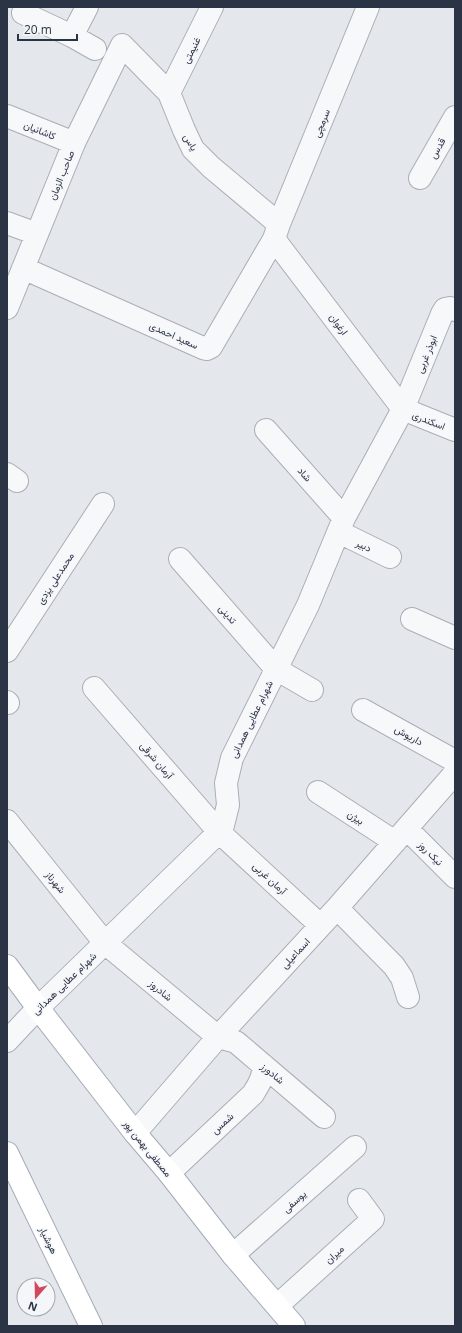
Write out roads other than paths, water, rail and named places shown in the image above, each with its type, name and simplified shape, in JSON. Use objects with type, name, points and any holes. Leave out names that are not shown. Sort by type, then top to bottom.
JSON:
[{"type":"main road","name":"مصطفی بهمن پور","points":[[7,966],[135,1133],[233,1255],[278,1305],[294,1326]]},
{"type":"main road","name":"هوشیار","points":[[7,1153],[92,1326]]},
{"type":"street","points":[[72,36],[87,7]]},
{"type":"street","name":"غنیمتی","points":[[169,93],[212,7]]},
{"type":"street","name":"سرمچی","points":[[276,232],[368,7]]},
{"type":"street","points":[[23,13],[72,36],[95,49]]},
{"type":"street","name":"یاس","points":[[122,45],[169,93],[193,149],[276,232]]},
{"type":"street","name":"صاحب الزمان","points":[[7,308],[74,143],[122,45]]},
{"type":"street","name":"کاشانیان","points":[[7,116],[74,143]]},
{"type":"street","name":"قدس","points":[[420,178],[455,117]]},
{"type":"street","points":[[7,223],[37,234]]},
{"type":"street","name":"سعید احمدی","points":[[23,268],[206,349],[211,347],[276,232]]},
{"type":"street","name":"ارغوان","points":[[276,232],[403,409]]},
{"type":"street","name":"ابوذر غربی","points":[[403,409],[445,309],[450,308],[455,310]]},
{"type":"street","name":"اسکندری","points":[[403,409],[455,430]]},
{"type":"street","name":"شهرام عطایی همدانی","points":[[7,1041],[38,1008],[219,832],[223,825],[228,805],[226,783],[232,758],[308,605],[342,525],[403,409]]},
{"type":"street","name":"شاد","points":[[266,430],[342,525]]},
{"type":"street","name":"محمدعلی یزدی","points":[[7,650],[103,504]]},
{"type":"street","name":"دبیر","points":[[342,525],[390,557]]},
{"type":"street","name":"تدینی","points":[[180,559],[276,669],[312,690]]},
{"type":"street","points":[[412,619],[455,638]]},
{"type":"street","name":"آرمان شرقی","points":[[94,688],[219,832]]},
{"type":"street","name":"داریوش","points":[[363,710],[455,761]]},
{"type":"street","name":"اسماعیلی","points":[[135,1133],[218,1036],[337,908],[455,772]]},
{"type":"street","name":"بیژن","points":[[318,792],[401,836]]},
{"type":"street","name":"شهرناز","points":[[7,821],[105,943]]},
{"type":"street","name":"آرمان غربی","points":[[219,832],[320,926]]},
{"type":"street","name":"نیک روز","points":[[401,836],[455,877]]},
{"type":"street","points":[[337,908],[394,966],[402,978],[408,997]]},
{"type":"street","name":"شادروز","points":[[105,943],[218,1036]]},
{"type":"street","name":"شادورز","points":[[218,1036],[236,1042],[324,1117]]},
{"type":"street","name":"شمس","points":[[168,1173],[252,1094],[260,1082],[264,1072],[264,1065]]},
{"type":"street","name":"یوسفی","points":[[233,1255],[355,1147]]},
{"type":"street","name":"میران","points":[[278,1305],[373,1219],[359,1200]]}]
